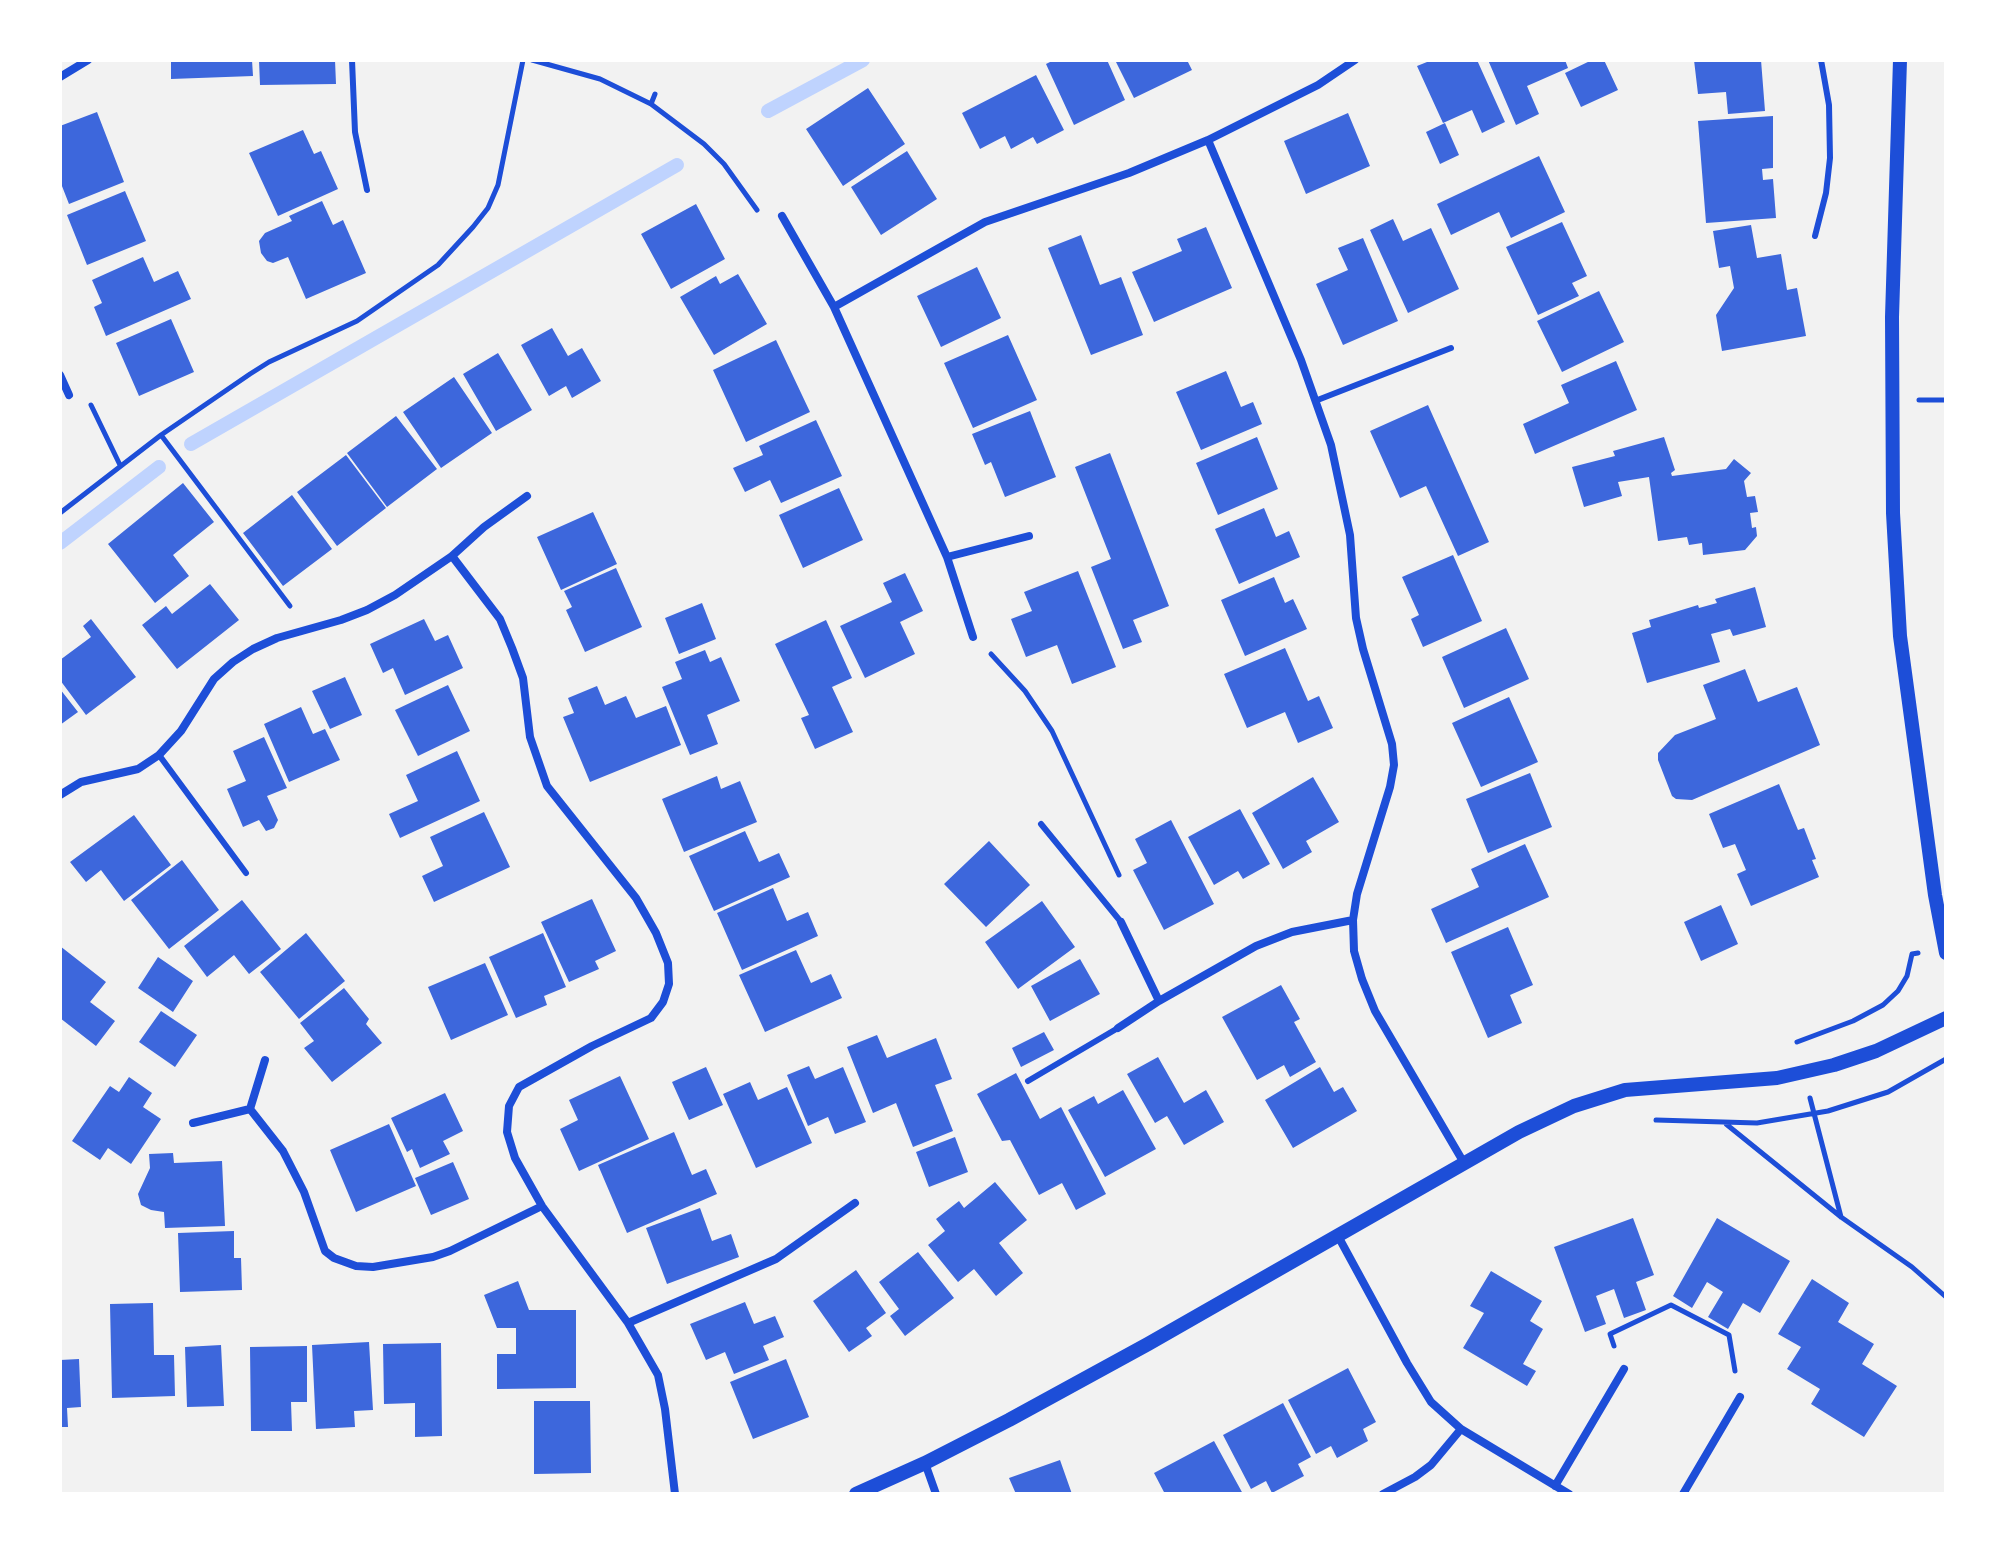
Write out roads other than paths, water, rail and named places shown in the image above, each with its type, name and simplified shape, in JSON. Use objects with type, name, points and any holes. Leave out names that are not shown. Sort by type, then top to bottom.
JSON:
[{"type":"street","points":[[60,77],[88,60]]},
{"type":"street","points":[[834,307],[985,222],[1129,173],[1208,140],[1318,85],[1355,60]]},
{"type":"street","points":[[1900,60],[1892,317],[1893,513],[1900,636],[1945,949]]},
{"type":"street","points":[[1208,140],[1301,360],[1331,445],[1350,535],[1356,618],[1393,754],[1390,787],[1357,894],[1353,920],[1354,951],[1375,1011],[1464,1163]]},
{"type":"street","points":[[782,216],[834,307],[947,557],[973,637]]},
{"type":"street","points":[[60,375],[69,395]]},
{"type":"street","points":[[60,795],[81,782],[138,769],[159,755],[181,731],[214,679],[233,662],[277,638],[341,620],[395,595],[452,556],[484,527],[527,496]]},
{"type":"street","points":[[947,557],[1029,536]]},
{"type":"street","points":[[452,556],[500,619],[512,648],[523,678],[530,737],[547,786],[636,898],[656,933],[668,963],[669,984],[663,1002],[651,1018],[536,1075],[519,1087],[509,1106],[507,1132],[515,1158],[542,1206],[628,1323],[658,1375],[675,1494]]},
{"type":"street","points":[[1118,1028],[1256,946],[1292,932],[1353,920]]},
{"type":"street","points":[[1121,922],[1159,1001]]},
{"type":"street","points":[[856,1494],[925,1463],[1134,1352],[1519,1132],[1599,1096],[1625,1090],[1754,1081],[1804,1072],[1854,1059],[1946,1018]]},
{"type":"street","points":[[250,1109],[265,1060]]},
{"type":"street","points":[[250,1109],[283,1151],[304,1192],[325,1251],[343,1262],[356,1266],[381,1266],[433,1257],[542,1206]]},
{"type":"street","points":[[193,1123],[250,1109]]},
{"type":"street","points":[[628,1323],[776,1259],[855,1203]]},
{"type":"street","points":[[1338,1236],[1431,1402],[1461,1429],[1569,1494]]},
{"type":"street","points":[[1555,1486],[1624,1369]]},
{"type":"street","points":[[1683,1494],[1740,1397]]},
{"type":"street","points":[[1383,1494],[1431,1465],[1461,1429]]},
{"type":"street","points":[[925,1463],[936,1494]]},
{"type":"lane","points":[[352,60],[355,132],[367,190]]},
{"type":"lane","points":[[1815,236],[1826,193],[1830,158],[1829,105],[1821,60]]},
{"type":"lane","points":[[1315,401],[1451,348]]},
{"type":"lane","points":[[159,755],[246,873]]},
{"type":"lane","points":[[1041,824],[1121,922]]},
{"type":"lane","points":[[1028,1081],[1118,1028]]},
{"type":"waterway","points":[[768,111],[863,60]]},
{"type":"waterway","points":[[191,444],[677,165]]},
{"type":"waterway","points":[[60,543],[159,467]]}]
